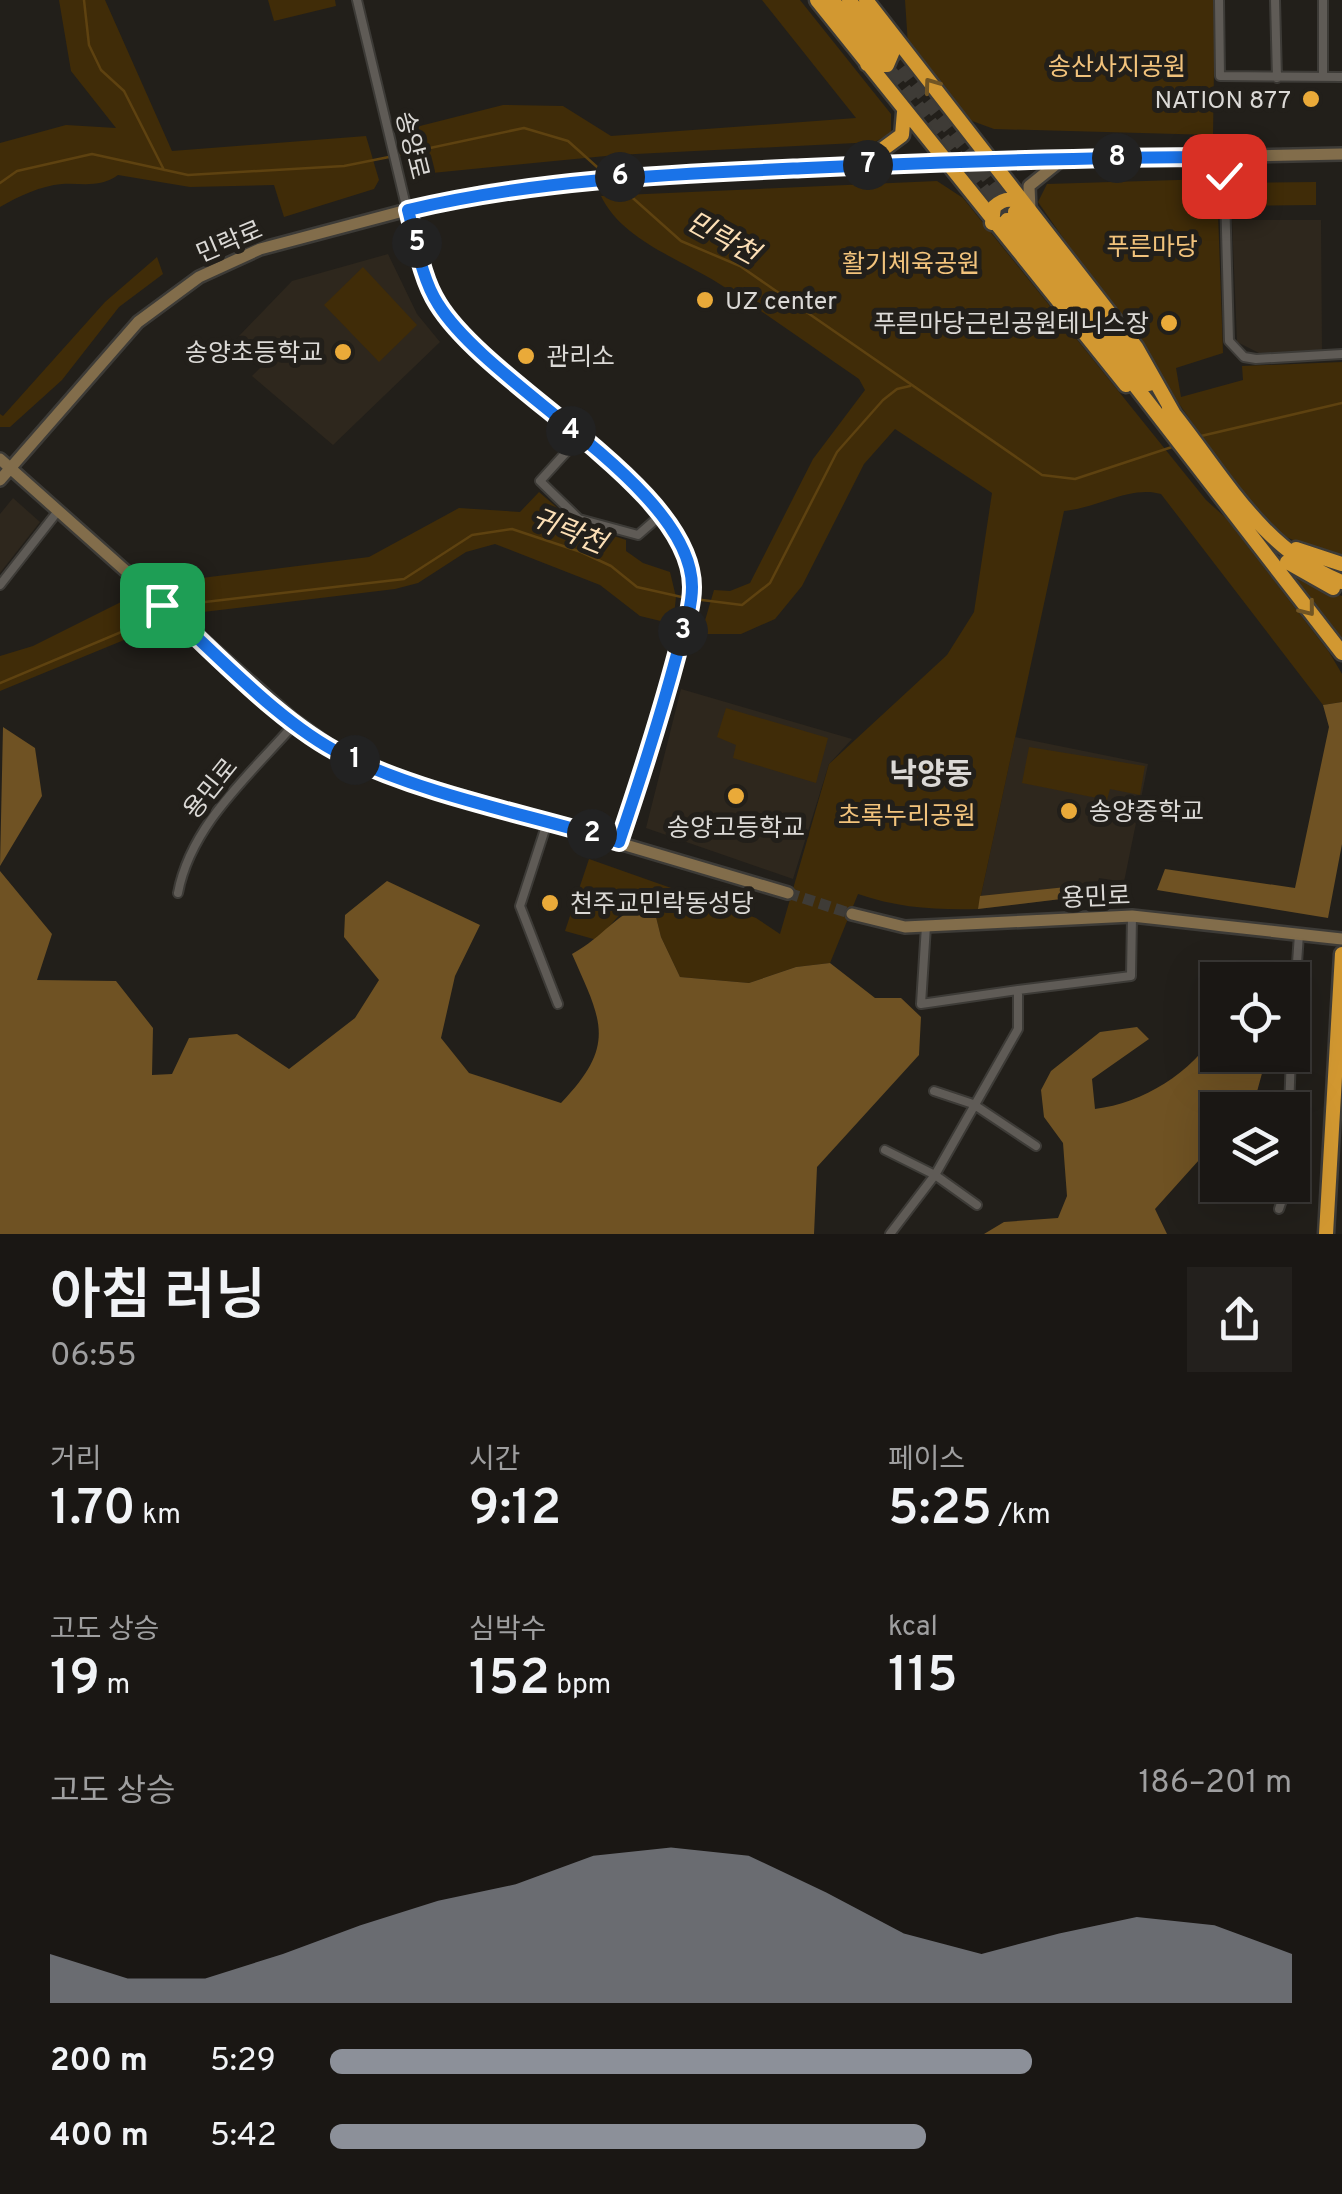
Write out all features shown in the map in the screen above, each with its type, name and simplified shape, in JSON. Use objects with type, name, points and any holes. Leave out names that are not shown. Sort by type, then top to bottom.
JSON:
[{"type":"highway","points":[[817,0],[878,57]]},
{"type":"highway","points":[[832,0],[878,57],[881,67],[896,52],[892,33]]},
{"type":"highway","points":[[849,0],[904,111],[943,162],[1011,216],[1200,457],[1342,654]]},
{"type":"highway","points":[[866,0],[991,161],[1011,216],[1109,369],[1169,418]]},
{"type":"highway","points":[[860,166],[902,135],[904,111]]},
{"type":"highway","points":[[1237,507],[1308,556],[1342,564]]},
{"type":"highway","points":[[1237,507],[1300,562],[1342,582]]},
{"type":"highway","points":[[1237,507],[1303,575],[1342,591]]},
{"type":"highway","points":[[1326,1234],[1342,954]]},
{"type":"main road","points":[[860,166],[1342,154]]},
{"type":"main road","points":[[1011,216],[1029,186],[1064,158]]},
{"type":"main road","name":"민락로","points":[[0,480],[5,464],[150,311],[199,276],[260,249],[490,191],[642,176],[860,166]]},
{"type":"main road","points":[[5,464],[193,633],[296,722],[340,754],[399,778],[788,893]]},
{"type":"main road","name":"용민로","points":[[852,914],[886,925],[926,926],[1132,916],[1342,939]]},
{"type":"street","name":"송양로","points":[[357,0],[408,210],[439,307],[662,514],[679,541],[692,593],[660,718],[619,842]]},
{"type":"street","points":[[1220,0],[1220,76],[1342,77]]},
{"type":"street","points":[[1276,0],[1277,78]]},
{"type":"street","points":[[1322,77],[1323,0]]},
{"type":"street","points":[[1224,157],[1229,341],[1244,357],[1256,359],[1342,354]]},
{"type":"street","points":[[579,438],[540,482],[579,519],[638,535],[662,514]]},
{"type":"street","points":[[0,584],[58,511]]},
{"type":"street","name":"용민로","points":[[178,893],[188,854],[208,822],[296,722]]},
{"type":"street","points":[[548,820],[520,906],[558,1004]]},
{"type":"street","points":[[926,926],[921,1004],[1131,976],[1132,916]]},
{"type":"street","points":[[1296,962],[1298,934]]},
{"type":"street","points":[[890,1234],[935,1175],[1018,1029],[1018,990]]},
{"type":"street","points":[[934,1090],[973,1104],[1036,1146]]},
{"type":"street","points":[[885,1150],[935,1175],[977,1205]]},
{"type":"street","points":[[1279,1209],[1281,1202]]},
{"type":"shaded area","points":[[1232,220],[1321,220],[1322,350],[1259,353],[1237,342]]},
{"type":"shaded area","name":"송양초등학교","points":[[388,254],[417,314],[440,342],[333,445],[252,376],[267,361],[239,336],[292,281]]},
{"type":"shaded area","points":[[13,498],[40,522],[0,573],[0,514]]},
{"type":"shaded area","name":"송양고등학교","points":[[681,689],[852,739],[829,764],[793,879],[646,828]]},
{"type":"shaded area","points":[[1342,702],[1342,844],[1328,918],[1157,890],[1165,869],[1295,888],[1329,727],[1323,705]]},
{"type":"shaded area","points":[[3,727],[35,748],[42,796],[0,866]]},
{"type":"shaded area","name":"송양중학교","points":[[1015,737],[1148,764],[1124,882],[1099,878],[1094,895],[978,909]]},
{"type":"shaded area","points":[[0,871],[52,934],[37,980],[116,981],[153,1028],[152,1075],[172,1074],[189,1038],[237,1034],[289,1069],[355,1018],[379,980],[344,937],[345,915],[387,881],[480,925],[455,976],[441,1038],[469,1073],[561,1103],[591,1064],[599,1031],[591,997],[572,954],[619,918],[652,901],[661,937],[680,977],[749,983],[796,967],[830,963],[875,998],[901,998],[921,1017],[919,1055],[817,1167],[814,1234],[0,1234]]},
{"type":"shaded area","points":[[1095,884],[1094,895],[978,909],[980,896]]},
{"type":"shaded area","points":[[1137,1027],[1149,1039],[1092,1079],[1095,1109],[1148,1093],[1180,1073],[1200,1054],[1200,1072],[1262,1072],[1257,1092],[1200,1092],[1200,1159],[1155,1209],[1167,1234],[984,1234],[1004,1222],[1058,1218],[1067,1196],[1063,1143],[1044,1117],[1041,1090],[1051,1071],[1100,1032]]},
{"type":"green space","points":[[59,0],[105,0],[172,151],[366,136],[379,180],[374,189],[284,217],[274,185],[190,187],[118,175],[98,183],[46,187],[0,207],[0,143],[66,125],[116,128],[71,71]]},
{"type":"green space","points":[[268,0],[335,0],[336,6],[274,21]]},
{"type":"green space","points":[[762,0],[800,0],[891,114],[891,133],[875,142],[616,155],[432,173],[426,169],[412,128],[503,105],[563,106],[611,136],[856,118]]},
{"type":"green space","name":"송산사지공원","points":[[905,0],[1215,0],[1213,135],[994,129],[964,118],[908,45]]},
{"type":"green space","name":"푸른마당","points":[[1210,179],[1217,184],[1223,353],[1176,368],[1181,397],[1243,380],[1242,366],[1342,362],[1342,560],[1276,533],[1247,501],[1038,202],[1047,184]]},
{"type":"green space","points":[[937,181],[963,198],[1206,500],[1226,518],[1329,652],[1342,674],[1342,702],[1323,705],[1161,494],[1138,492],[1064,511],[978,909],[917,907],[858,894],[830,963],[796,967],[749,983],[680,977],[661,937],[652,901],[623,911],[597,940],[565,931],[589,859],[756,918],[780,934],[829,764],[947,655],[974,612],[992,493],[895,429],[864,464],[802,586],[775,619],[741,634],[701,634],[714,590],[730,591],[750,583],[813,459],[865,390],[859,379],[754,306],[637,237],[610,211],[601,196]]},
{"type":"green space","points":[[1316,182],[1316,205],[1237,206],[1236,183]]},
{"type":"green space","points":[[157,257],[163,274],[119,307],[62,380],[10,427],[0,427],[0,414],[3,416],[105,302]]},
{"type":"green space","points":[[363,267],[417,325],[379,362],[324,305]]},
{"type":"green space","points":[[539,492],[575,523],[626,540],[626,551],[643,563],[670,572],[676,597],[673,624],[640,616],[600,585],[495,544],[466,552],[418,583],[395,589],[203,612],[169,582],[369,557],[459,508],[520,512]]},
{"type":"green space","points":[[1278,561],[1309,583],[1342,596],[1342,647]]},
{"type":"green space","points":[[131,597],[163,624],[0,691],[0,656],[33,646]]},
{"type":"green space","points":[[726,708],[828,738],[816,783],[733,758],[736,745],[717,737]]},
{"type":"green space","points":[[1029,747],[1145,766],[1140,795],[1110,789],[1107,800],[1022,783]]},
{"type":"waterway","points":[[84,0],[89,45],[101,70],[124,91],[164,170]]},
{"type":"waterway","name":"민락천","points":[[397,155],[524,128],[568,141],[606,175]]},
{"type":"waterway","name":"민락천","points":[[0,183],[17,171],[92,154],[188,175],[344,166],[389,157]]},
{"type":"waterway","name":"민락천","points":[[616,183],[681,241],[740,266],[1042,475],[1075,479],[1175,446]]},
{"type":"waterway","name":"귀락천","points":[[694,599],[742,605],[770,583],[837,452],[883,400],[897,389],[910,386]]},
{"type":"waterway","name":"민락천","points":[[1201,436],[1342,403]]},
{"type":"waterway","name":"귀락천","points":[[176,610],[205,602],[404,579],[472,535],[512,529],[581,552],[611,566],[637,587],[686,598]]},
{"type":"waterway","name":"귀락천","points":[[0,683],[164,614]]},
{"type":"tunnel","points":[[889,51],[1012,208]]},
{"type":"tunnel","points":[[878,56],[1007,220]]},
{"type":"tunnel","points":[[788,893],[852,914]]},
{"type":"place","name":"NATION 877","points":[[1311,99]]},
{"type":"place","name":"UZ center","points":[[705,300]]},
{"type":"place","name":"푸른마당근린공원테니스장","points":[[1169,323]]},
{"type":"place","name":"송양초등학교","points":[[343,352]]},
{"type":"place","name":"관리소","points":[[526,356]]},
{"type":"place","name":"송양고등학교","points":[[736,796]]},
{"type":"place","name":"송양중학교","points":[[1069,811]]},
{"type":"place","name":"천주교민락동성당","points":[[550,903]]},
{"type":"district","name":"낙양동","points":[[931,774]]},
{"type":"route","points":[[162,605],[296,722],[340,754],[399,778],[506,812],[548,820],[619,842],[660,718],[688,611],[690,570],[679,541],[652,502],[475,345],[439,307],[408,210],[490,191],[620,177],[943,162],[1224,157],[1224,176]]},
{"type":"park label","name":"활기체육공원","points":[[911,263]]},
{"type":"park label","name":"초록누리공원","points":[[907,815]]}]
